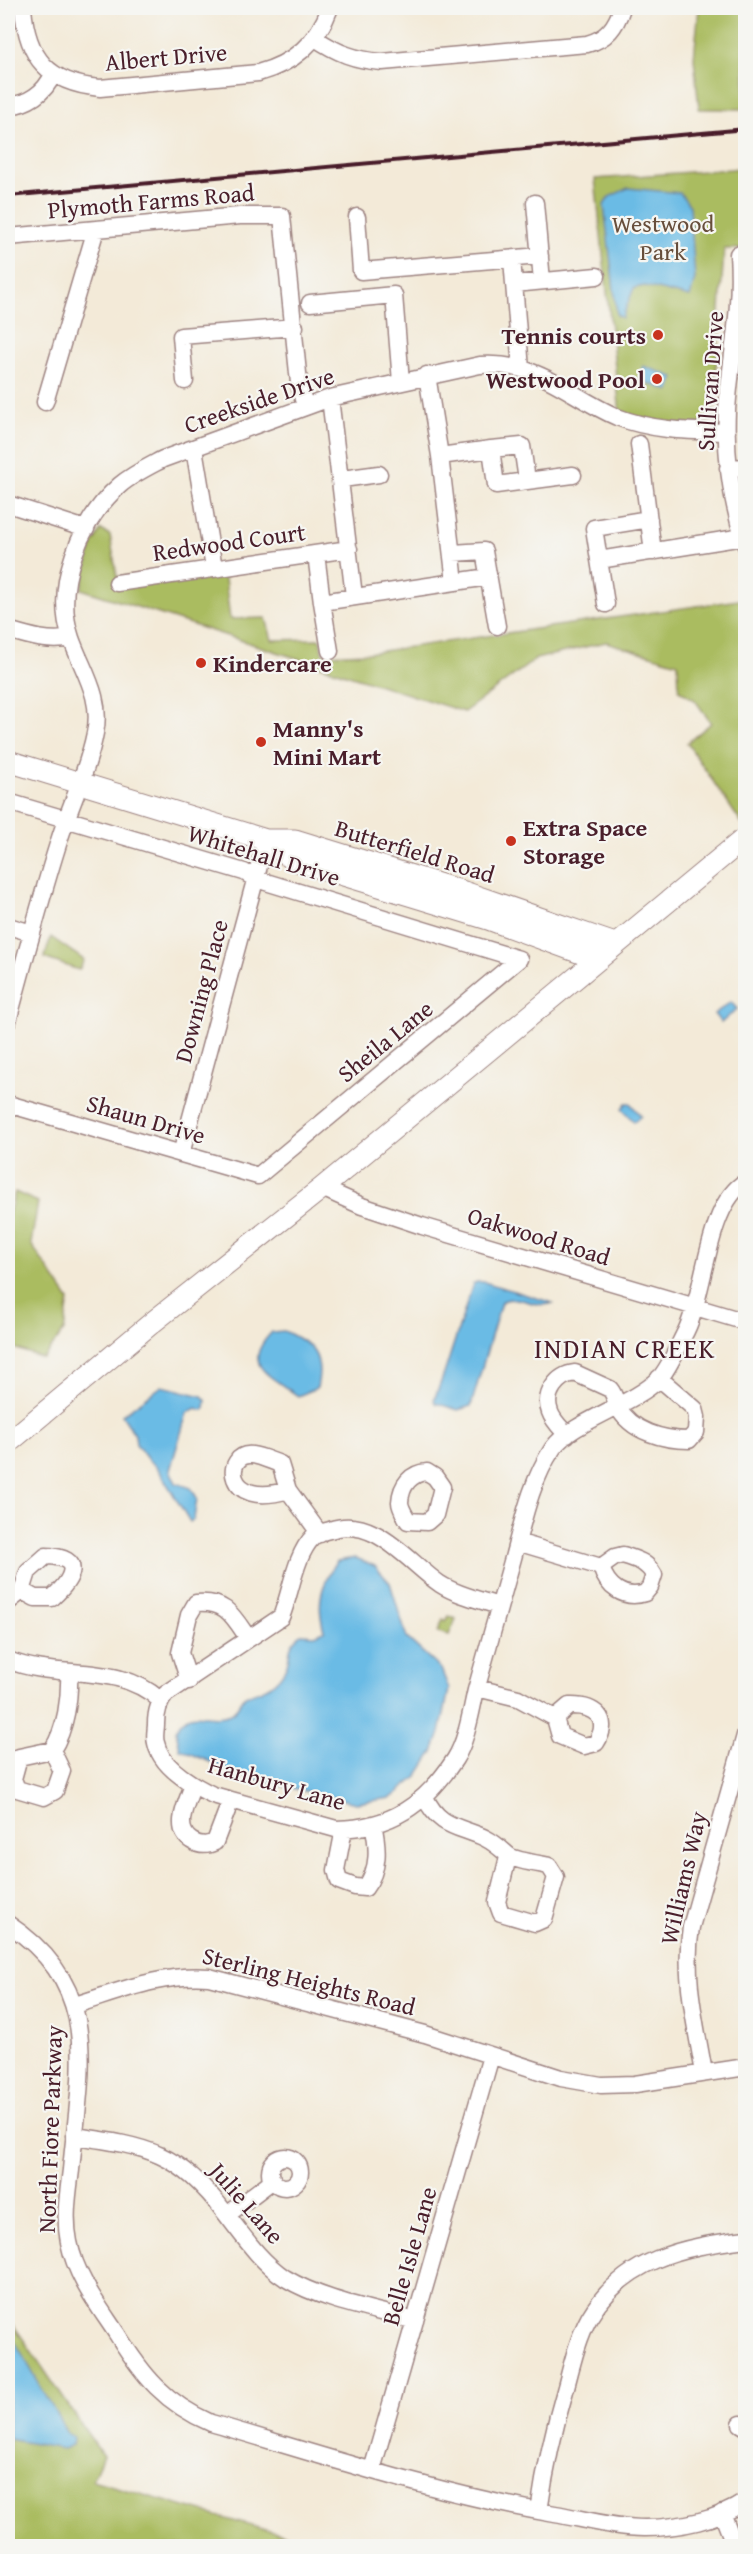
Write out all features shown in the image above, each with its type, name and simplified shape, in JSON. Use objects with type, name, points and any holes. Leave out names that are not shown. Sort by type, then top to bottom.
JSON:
[{"type":"main road","name":"Butterfield Road","points":[[8,761],[266,840],[295,840],[475,896],[615,944]]},
{"type":"main road","points":[[8,1443],[153,1322],[322,1188],[746,837]]},
{"type":"main road","name":"Butterfield Road","points":[[266,840],[294,860],[488,919],[597,959]]},
{"type":"street","name":"Albert Drive","points":[[23,8],[25,31],[30,45],[45,67],[53,74],[80,86],[100,88],[258,73],[284,64],[298,56],[315,38],[330,8]]},
{"type":"street","points":[[315,38],[343,55],[359,60],[381,62],[587,44],[612,31],[622,8]]},
{"type":"street","points":[[8,106],[27,102],[35,97],[45,88],[53,74]]},
{"type":"street","points":[[535,203],[542,281]]},
{"type":"street","name":"Plymoth Farms Road","points":[[8,237],[240,216],[279,215],[284,221],[294,327]]},
{"type":"street","points":[[357,218],[363,297]]},
{"type":"street","points":[[45,402],[96,230]]},
{"type":"street","name":"Sullivan Drive","points":[[738,254],[743,278],[727,432],[728,468],[744,541]]},
{"type":"street","points":[[361,271],[540,255]]},
{"type":"street","points":[[512,259],[521,369]]},
{"type":"street","points":[[392,269],[401,382]]},
{"type":"street","points":[[514,284],[597,276]]},
{"type":"street","points":[[310,303],[394,295]]},
{"type":"street","points":[[184,381],[181,336],[294,327],[299,383],[305,407]]},
{"type":"street","name":"Creekside Drive","points":[[8,1021],[66,820],[95,736],[97,713],[90,679],[71,639],[65,601],[71,566],[86,529],[100,507],[129,478],[163,459],[330,398],[427,375],[493,364],[521,369],[546,377],[596,406],[636,424],[685,431],[727,432]]},
{"type":"street","points":[[427,375],[453,552],[455,582]]},
{"type":"street","points":[[330,398],[342,479],[354,596]]},
{"type":"street","points":[[639,444],[653,552]]},
{"type":"street","points":[[440,456],[522,446],[527,480]]},
{"type":"street","points":[[194,448],[214,568]]},
{"type":"street","points":[[491,449],[496,485],[573,475]]},
{"type":"street","points":[[728,468],[746,467]]},
{"type":"street","points":[[342,479],[379,474]]},
{"type":"street","points":[[8,504],[86,529]]},
{"type":"street","points":[[606,604],[594,528],[649,519]]},
{"type":"street","points":[[599,560],[744,541]]},
{"type":"street","name":"Redwood Court","points":[[117,583],[349,549]]},
{"type":"street","points":[[453,552],[484,552],[497,626]]},
{"type":"street","points":[[315,554],[330,651]]},
{"type":"street","points":[[322,602],[488,577]]},
{"type":"street","points":[[8,630],[31,637],[71,639]]},
{"type":"street","name":"Whitehall Drive","points":[[8,802],[244,872],[256,879],[506,956]]},
{"type":"street","name":"Downing Place","points":[[181,1154],[266,840]]},
{"type":"street","points":[[8,926],[32,933]]},
{"type":"street","name":"Sheila Lane","points":[[269,1167],[519,959],[506,956]]},
{"type":"street","name":"Shaun Drive","points":[[8,1104],[258,1176],[269,1167]]},
{"type":"street","name":"Hanbury Lane","points":[[160,1700],[156,1719],[156,1743],[165,1759],[179,1775],[213,1795],[336,1829],[389,1820],[408,1810],[424,1797],[456,1757],[532,1488],[554,1447],[567,1435],[618,1407],[659,1378],[687,1328],[695,1307],[720,1215],[728,1199],[741,1185]]},
{"type":"street","name":"Oakwood Road","points":[[322,1188],[362,1206],[422,1226],[746,1322]]},
{"type":"street","points":[[567,1435],[548,1410],[553,1384],[559,1378],[575,1373],[610,1389],[618,1407],[639,1428],[668,1440],[689,1440],[696,1432],[695,1408],[682,1400],[668,1384],[659,1378]]},
{"type":"street","points":[[288,1490],[320,1534]]},
{"type":"street","points":[[389,1541],[408,1521]]},
{"type":"street","points":[[8,1660],[27,1667],[114,1677],[152,1693],[160,1700],[281,1617],[289,1599],[300,1556],[314,1536],[333,1528],[352,1526],[389,1541],[441,1585],[500,1606]]},
{"type":"street","points":[[517,1542],[601,1567]]},
{"type":"street","points":[[8,1602],[22,1591]]},
{"type":"street","points":[[189,1681],[180,1653],[189,1615],[196,1603],[209,1602],[223,1607],[232,1615],[248,1638]]},
{"type":"street","points":[[52,1750],[58,1742],[70,1692],[69,1673]]},
{"type":"street","points":[[477,1688],[518,1698],[555,1718]]},
{"type":"street","name":"Williams Way","points":[[704,2073],[689,1985],[688,1946],[691,1927],[746,1732]]},
{"type":"street","points":[[194,1785],[182,1818],[181,1828],[186,1837],[195,1843],[209,1845],[215,1842],[231,1800]]},
{"type":"street","points":[[424,1797],[429,1807],[442,1820],[457,1829],[495,1843],[508,1857]]},
{"type":"street","points":[[344,1829],[336,1870],[339,1881],[355,1887],[365,1887],[370,1881],[378,1852],[373,1824]]},
{"type":"street","name":"North Fiore Parkway","points":[[8,1924],[25,1936],[49,1959],[62,1977],[75,2005],[81,2038],[80,2072],[66,2214],[69,2241],[76,2266],[132,2359],[153,2385],[190,2414],[211,2423],[493,2503],[644,2528],[671,2527],[722,2513],[746,2501]]},
{"type":"street","name":"Sterling Heights Road","points":[[75,2005],[152,1981],[175,1977],[209,1977],[425,2034],[561,2078],[618,2085],[746,2067]]},
{"type":"street","name":"Belle Isle Lane","points":[[372,2470],[491,2056]]},
{"type":"street","name":"Julie Lane","points":[[74,2136],[122,2143],[164,2156],[201,2182],[250,2247],[285,2278],[329,2296],[415,2321]]},
{"type":"street","points":[[227,2215],[273,2180]]},
{"type":"street","points":[[539,2511],[554,2429],[570,2372],[584,2330],[600,2303],[627,2276],[660,2257],[681,2249],[746,2239]]},
{"type":"street","points":[[722,2513],[735,2547]]},
{"type":"green space","points":[[699,8],[745,8],[745,109],[699,109],[694,58]]},
{"type":"green space","name":"Westwood Park","points":[[745,168],[745,249],[724,249],[713,417],[705,425],[670,425],[620,414],[595,179]]},
{"type":"green space","points":[[101,530],[110,535],[117,577],[224,571],[230,619],[266,618],[272,640],[320,639],[323,655],[368,653],[745,599],[745,821],[742,824],[687,743],[711,723],[695,700],[679,690],[678,663],[606,642],[536,659],[464,712],[81,589],[93,543]]},
{"type":"green space","points":[[51,937],[84,960],[79,970],[44,958]]},
{"type":"green space","points":[[15,1192],[38,1202],[31,1244],[69,1300],[64,1331],[43,1358],[8,1346],[8,1217]]},
{"type":"green space","points":[[449,1616],[456,1619],[449,1635],[438,1632],[443,1619],[446,1621]]},
{"type":"green space","points":[[8,2317],[103,2456],[92,2480],[321,2546],[8,2546]]},
{"type":"water","points":[[628,188],[680,193],[690,206],[695,279],[690,297],[645,286],[634,288],[622,318],[617,315],[604,205],[609,197]]},
{"type":"water","name":"Westwood Pool","points":[[643,366],[674,377],[670,391],[639,380]]},
{"type":"water","points":[[731,1002],[737,1009],[721,1023],[714,1014]]},
{"type":"water","points":[[626,1103],[630,1103],[641,1116],[634,1122],[622,1109]]},
{"type":"water","points":[[484,1282],[553,1303],[546,1305],[514,1299],[501,1302],[471,1406],[458,1410],[435,1403],[434,1400],[473,1284]]},
{"type":"water","points":[[284,1331],[309,1346],[314,1352],[319,1367],[317,1388],[298,1396],[269,1375],[258,1362],[258,1353],[262,1344],[272,1332]]},
{"type":"water","points":[[162,1386],[202,1396],[206,1400],[205,1408],[202,1410],[196,1408],[187,1413],[170,1470],[176,1483],[191,1488],[197,1498],[194,1519],[190,1522],[157,1467],[148,1460],[136,1444],[135,1435],[122,1415]]},
{"type":"water","points":[[356,1558],[375,1566],[390,1583],[407,1638],[441,1669],[449,1689],[440,1733],[433,1752],[416,1778],[391,1798],[356,1803],[245,1777],[180,1749],[176,1731],[187,1717],[199,1715],[221,1717],[231,1714],[245,1696],[263,1689],[279,1678],[288,1662],[291,1647],[301,1634],[315,1635],[324,1631],[320,1603],[327,1578],[337,1561]]},
{"type":"water","points":[[8,2329],[67,2433],[73,2437],[72,2445],[63,2449],[8,2439]]},
{"type":"railway","points":[[8,196],[746,129]]},
{"type":"place","name":"Tennis courts","points":[[658,335]]},
{"type":"place","name":"Westwood Pool","points":[[657,379]]},
{"type":"place","name":"Kindercare","points":[[201,663]]},
{"type":"place","name":"Manny's Mini Mart","points":[[261,742]]},
{"type":"place","name":"Extra Space Storage","points":[[511,841]]},
{"type":"district","name":"INDIAN CREEK","points":[[625,1348]]}]
